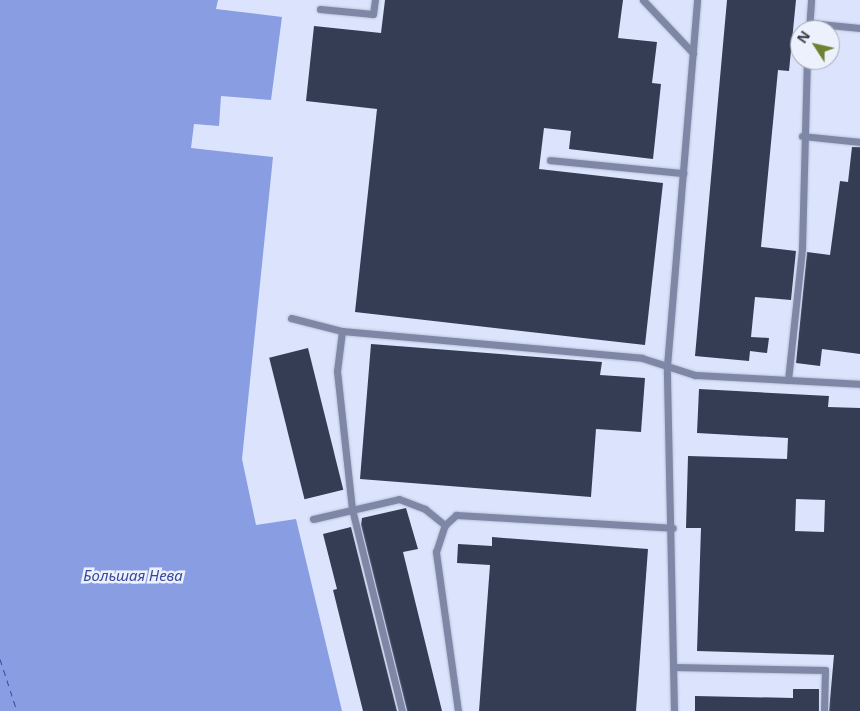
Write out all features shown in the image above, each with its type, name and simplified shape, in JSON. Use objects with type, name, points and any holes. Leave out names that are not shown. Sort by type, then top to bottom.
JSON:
[{"type":"lane","points":[[320,9],[373,14],[375,0]]},
{"type":"lane","points":[[643,0],[693,53]]},
{"type":"lane","points":[[674,711],[673,528],[666,437],[668,366],[697,0]]},
{"type":"lane","points":[[809,20],[811,0]]},
{"type":"lane","points":[[840,27],[860,28]]},
{"type":"lane","points":[[788,380],[802,248],[802,136],[806,70]]},
{"type":"lane","points":[[802,136],[860,142]]},
{"type":"lane","points":[[550,160],[683,173]]},
{"type":"lane","points":[[291,318],[342,331],[642,358],[695,375],[860,384]]},
{"type":"lane","points":[[342,331],[337,371],[352,509],[402,711]]},
{"type":"lane","points":[[313,519],[399,499],[425,509],[444,525]]},
{"type":"lane","points":[[458,711],[436,552],[444,525],[456,515],[673,528]]},
{"type":"lane","points":[[674,667],[825,670],[824,711]]},
{"type":"water","name":"Большая Нева","points":[[0,0],[218,0],[216,9],[282,17],[271,100],[221,96],[219,126],[194,124],[191,148],[273,157],[242,459],[256,525],[296,519],[342,711],[0,711]]},
{"type":"building","points":[[385,0],[623,0],[618,38],[657,42],[652,83],[661,84],[653,159],[569,149],[571,131],[544,128],[539,169],[663,183],[645,345],[355,312],[377,109],[306,101],[314,26],[381,33]]},
{"type":"building","points":[[727,0],[796,0],[794,20],[790,20],[789,71],[778,70],[761,247],[796,251],[791,300],[755,297],[751,337],[769,338],[767,353],[750,351],[749,361],[695,356]]},
{"type":"building","points":[[852,147],[860,147],[860,354],[822,349],[820,366],[796,363],[807,252],[830,255],[840,181],[848,182]]},
{"type":"building","points":[[371,344],[602,362],[600,375],[645,378],[641,432],[596,429],[591,497],[360,479]]},
{"type":"building","points":[[308,348],[343,490],[305,499],[269,358]]},
{"type":"building","points":[[699,389],[829,396],[828,407],[860,408],[860,711],[829,711],[834,655],[697,651],[701,528],[686,528],[688,456],[787,459],[788,438],[697,433]],"holes":[[[796,499],[825,500],[824,532],[795,531]]]},
{"type":"building","points":[[406,508],[418,549],[403,552],[442,711],[407,711],[361,525],[362,518]]},
{"type":"building","points":[[351,527],[397,711],[363,711],[333,590],[337,589],[323,534]]},
{"type":"building","points":[[492,537],[648,549],[636,711],[479,711],[490,565],[457,563],[458,544],[492,546]]},
{"type":"building","points":[[793,689],[819,689],[819,711],[695,711],[695,696],[793,698]]},
{"type":"ferry route","points":[[0,659],[17,711]]}]
